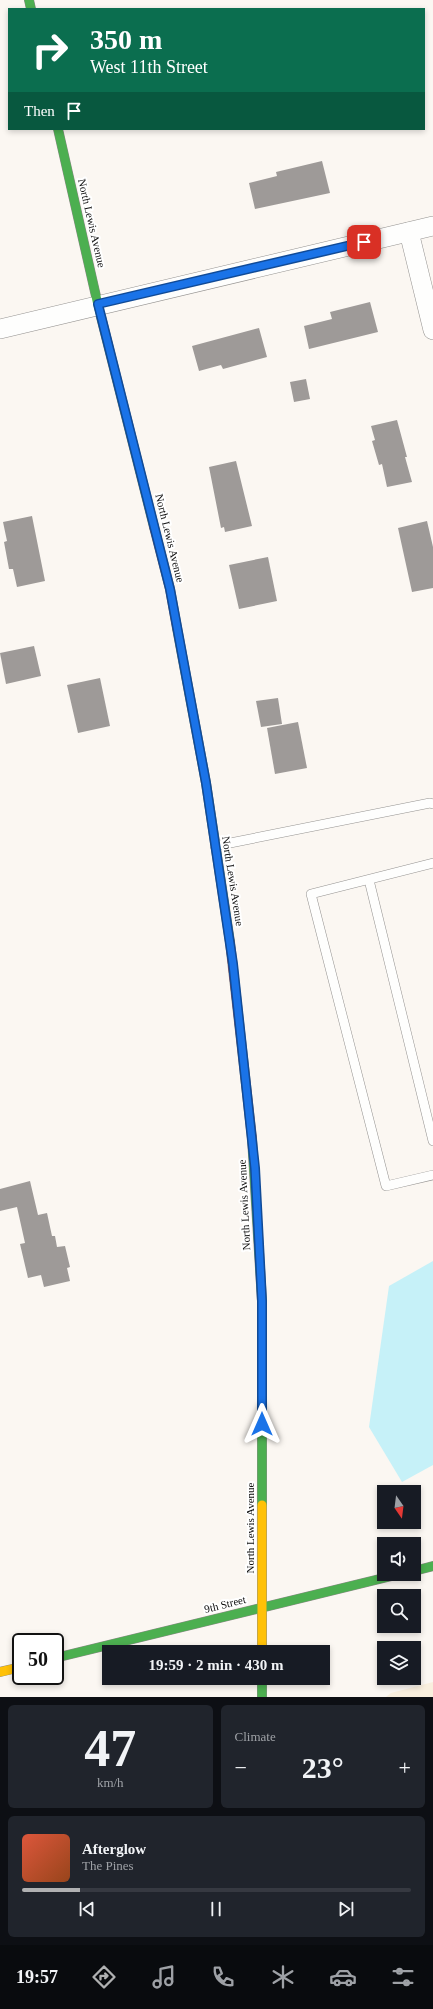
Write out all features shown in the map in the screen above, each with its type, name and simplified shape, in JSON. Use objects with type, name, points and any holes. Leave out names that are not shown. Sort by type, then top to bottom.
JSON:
[{"type":"main road","name":"North Lewis Avenue","points":[[58,130],[98,304],[170,589],[216,846],[233,964],[255,1168],[262,1301],[262,1645]]},
{"type":"main road","points":[[421,1569],[433,1566]]},
{"type":"main road","name":"9th Street","points":[[64,1656],[377,1580]]},
{"type":"main road","points":[[0,1672],[12,1669]]},
{"type":"main road","points":[[262,1685],[262,1697]]},
{"type":"street","points":[[0,329],[98,304],[433,226]]},
{"type":"street","points":[[409,232],[433,330]]},
{"type":"lane","points":[[216,846],[433,804]]},
{"type":"lane","points":[[432,866],[311,894],[386,1186],[433,1175]]},
{"type":"lane","points":[[369,880],[433,1141]]},
{"type":"shaded area","points":[[433,1682],[433,1697],[386,1697],[391,1693]]},
{"type":"water","points":[[433,1261],[433,1465],[402,1482],[369,1427],[389,1286]]},
{"type":"building","points":[[322,161],[330,193],[255,209],[249,183],[277,176],[276,172]]},
{"type":"building","points":[[370,302],[378,332],[309,349],[304,326],[332,319],[330,312]]},
{"type":"building","points":[[259,328],[267,357],[223,369],[221,365],[199,371],[192,346]]},
{"type":"building","points":[[306,379],[310,399],[294,402],[290,382]]},
{"type":"building","points":[[397,420],[412,482],[387,487],[382,464],[379,465],[372,441],[375,440],[371,426]]},
{"type":"building","points":[[236,461],[252,526],[225,532],[224,527],[221,528],[209,467]]},
{"type":"building","points":[[32,516],[45,581],[17,587],[13,569],[9,569],[4,542],[7,541],[3,522]]},
{"type":"building","points":[[427,521],[433,547],[433,588],[412,592],[398,528]]},
{"type":"building","points":[[268,557],[277,601],[239,609],[229,565]]},
{"type":"building","points":[[34,646],[41,676],[6,684],[0,653]]},
{"type":"building","points":[[100,678],[110,726],[78,733],[67,685]]},
{"type":"building","points":[[278,698],[282,724],[261,727],[256,701]]},
{"type":"building","points":[[298,722],[307,768],[275,774],[267,728]]},
{"type":"building","points":[[30,1181],[38,1215],[47,1213],[52,1236],[55,1236],[57,1247],[65,1246],[70,1267],[67,1268],[70,1281],[44,1287],[41,1275],[28,1278],[20,1244],[25,1243],[17,1207],[0,1211],[0,1189]]},
{"type":"traffic: fast","points":[[29,0],[31,8]]},
{"type":"traffic: fast","points":[[58,130],[98,305],[154,527]]},
{"type":"traffic: fast","points":[[177,628],[206,783],[230,942]]},
{"type":"traffic: fast","points":[[252,1138],[262,1301],[262,1505]]},
{"type":"traffic: fast","points":[[421,1569],[433,1566]]},
{"type":"traffic: fast","points":[[64,1656],[377,1580]]},
{"type":"traffic: fast","points":[[262,1685],[262,1697]]},
{"type":"traffic: slow","points":[[262,1505],[262,1645]]},
{"type":"traffic: slow","points":[[0,1672],[12,1669]]},
{"type":"traffic: jam","points":[[154,527],[170,589],[177,628]]},
{"type":"traffic: jam","points":[[230,942],[252,1138]]},
{"type":"route","points":[[262,1424],[262,1301],[255,1168],[233,964],[206,783],[170,589],[98,304],[364,242]]}]
